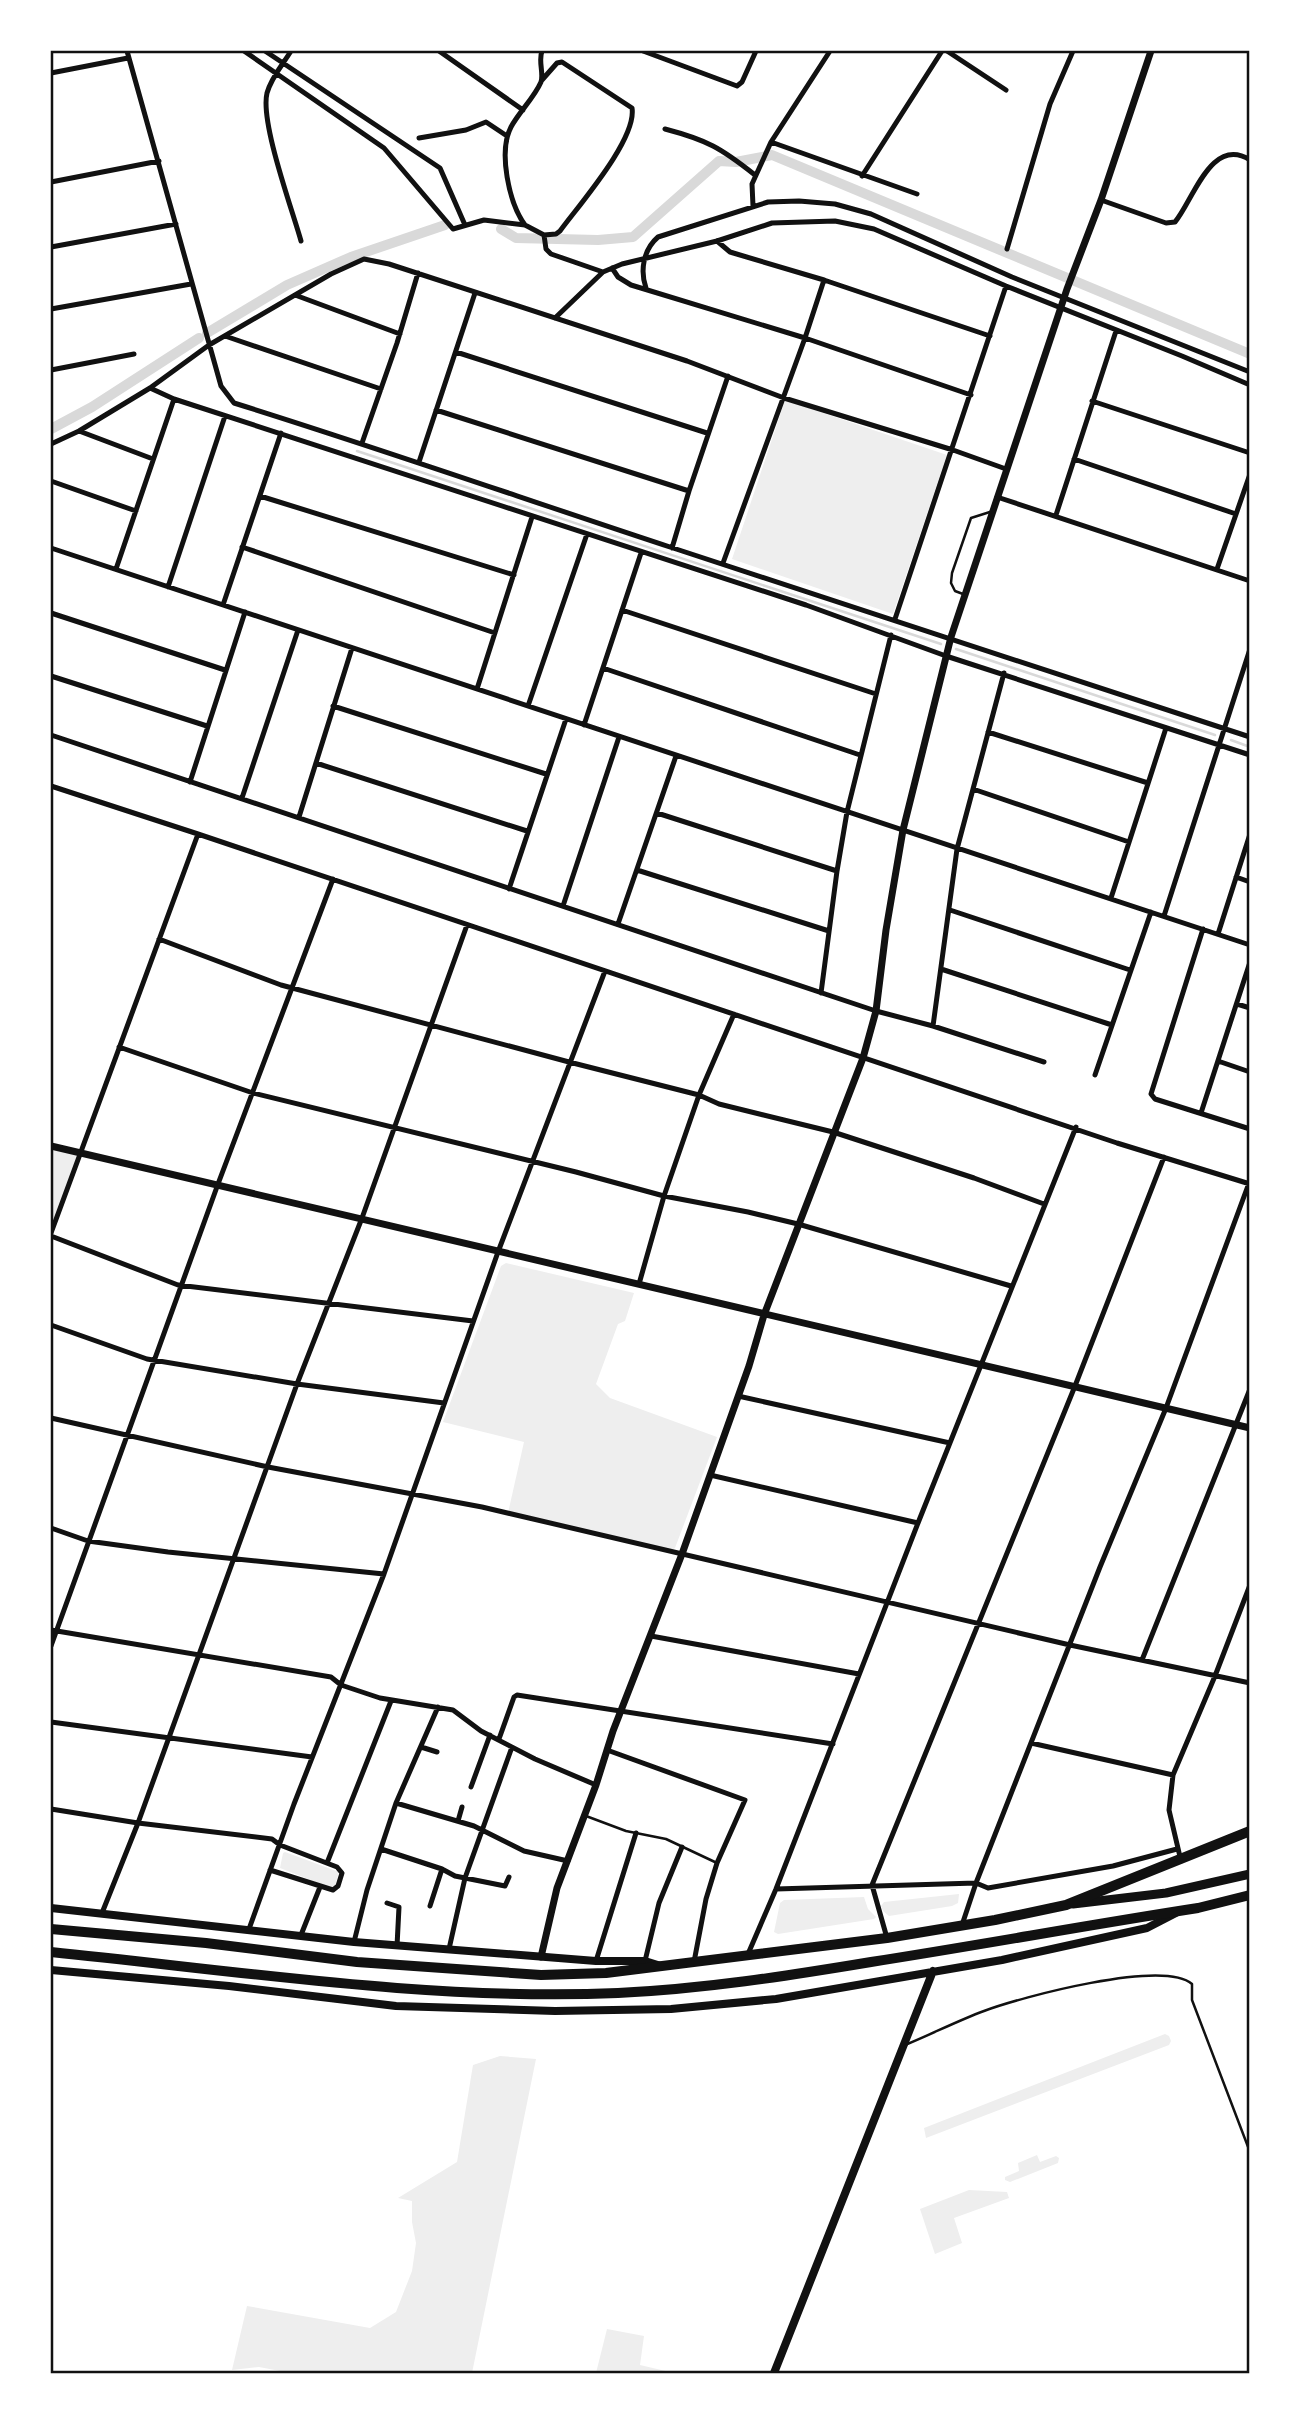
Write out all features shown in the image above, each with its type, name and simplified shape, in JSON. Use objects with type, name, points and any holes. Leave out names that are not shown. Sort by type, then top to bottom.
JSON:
[{"type":"highway","points":[[51,1929],[206,1943],[357,1962],[541,1975],[578,1974],[747,1957],[962,1925],[1066,1905],[1250,1831]]},
{"type":"highway","points":[[51,1952],[438,1990],[525,1994],[617,1993],[684,1989],[781,1977],[1180,1911],[1250,1895]]},
{"type":"main road","points":[[1066,1905],[1166,1893],[1250,1874]]},
{"type":"main road","points":[[51,1908],[354,1942],[596,1961],[645,1961],[663,1966]]},
{"type":"main road","points":[[51,1970],[229,1986],[396,2006],[555,2011],[712,2006],[776,1999],[1123,1934],[1147,1928],[1180,1911]]},
{"type":"main road","points":[[774,2373],[933,1971]]},
{"type":"street","points":[[127,51],[221,386],[234,403],[1250,737]]},
{"type":"street","points":[[244,51],[384,148],[453,229],[484,220],[525,225],[544,236],[556,234],[608,168],[632,121],[630,106],[562,62],[556,63],[542,80],[507,136],[507,180],[525,225]]},
{"type":"street","points":[[265,51],[440,169],[465,225]]},
{"type":"street","points":[[291,51],[268,90],[265,109],[301,241]]},
{"type":"street","points":[[439,51],[523,110]]},
{"type":"street","points":[[542,51],[539,60],[542,80]]},
{"type":"street","points":[[643,51],[732,86],[739,86],[742,82],[756,51]]},
{"type":"street","points":[[753,206],[751,189],[771,142],[830,51]]},
{"type":"street","points":[[862,176],[945,51],[1006,89]]},
{"type":"street","points":[[1007,249],[1050,104],[1073,51]]},
{"type":"street","points":[[541,1957],[554,1899],[621,1710],[682,1554],[764,1315],[863,1058],[876,1011],[903,830],[951,637],[1061,307],[1101,201],[1151,51]]},
{"type":"street","points":[[51,73],[128,58]]},
{"type":"street","points":[[419,138],[466,130],[486,122],[507,136]]},
{"type":"street","points":[[665,129],[699,138],[720,148],[755,175]]},
{"type":"street","points":[[771,142],[917,194]]},
{"type":"street","points":[[1101,201],[1166,223],[1175,222],[1206,171],[1216,161],[1233,155],[1244,156],[1250,160]]},
{"type":"street","points":[[51,182],[159,161]]},
{"type":"street","points":[[646,288],[642,269],[653,242],[658,237],[768,202],[835,204],[871,214],[1012,277],[1066,293],[1250,372]]},
{"type":"street","points":[[555,318],[603,272],[646,257],[717,241],[772,223],[854,223],[1250,386]]},
{"type":"street","points":[[51,247],[176,224]]},
{"type":"street","points":[[544,236],[546,249],[557,256],[603,272]]},
{"type":"street","points":[[717,241],[730,252],[824,280],[990,336]]},
{"type":"street","points":[[51,444],[79,431],[149,388],[209,345],[294,295],[364,260],[418,274],[555,318],[728,376],[784,398],[1006,469]]},
{"type":"street","points":[[612,268],[623,281],[806,338],[971,395]]},
{"type":"street","points":[[362,443],[418,274]]},
{"type":"street","points":[[723,564],[806,338],[824,280]]},
{"type":"street","points":[[51,309],[191,284]]},
{"type":"street","points":[[895,619],[1006,286]]},
{"type":"street","points":[[419,462],[475,293]]},
{"type":"street","points":[[294,295],[400,334]]},
{"type":"street","points":[[1056,515],[1116,331]]},
{"type":"street","points":[[225,336],[381,389]]},
{"type":"street","points":[[456,352],[707,433]]},
{"type":"street","points":[[51,369],[134,354]]},
{"type":"street","points":[[672,548],[707,433],[728,376]]},
{"type":"street","points":[[149,388],[174,399],[1250,755]]},
{"type":"street","points":[[116,569],[174,399]]},
{"type":"street","points":[[1092,401],[1250,453]]},
{"type":"street","points":[[436,410],[689,491]]},
{"type":"street","points":[[168,587],[225,416]]},
{"type":"street","points":[[79,431],[153,459]]},
{"type":"street","points":[[223,605],[281,433]]},
{"type":"street","points":[[1073,459],[1236,514]]},
{"type":"street","points":[[1217,569],[1250,474]]},
{"type":"street","points":[[51,481],[136,511]]},
{"type":"street","points":[[260,496],[514,575]]},
{"type":"street","points":[[997,498],[1056,515],[1250,581]]},
{"type":"street","points":[[477,689],[532,517]]},
{"type":"street","points":[[528,706],[587,534]]},
{"type":"street","points":[[242,547],[495,634]]},
{"type":"street","points":[[51,550],[116,569],[1250,945]]},
{"type":"street","points":[[584,725],[641,552]]},
{"type":"street","points":[[622,610],[876,694]]},
{"type":"street","points":[[190,782],[245,612]]},
{"type":"street","points":[[51,613],[225,670]]},
{"type":"street","points":[[242,798],[298,630]]},
{"type":"street","points":[[821,993],[837,871],[848,812],[891,635]]},
{"type":"street","points":[[299,817],[352,648]]},
{"type":"street","points":[[1164,916],[1250,649]]},
{"type":"street","points":[[603,667],[860,755]]},
{"type":"street","points":[[933,1026],[957,849],[1004,673]]},
{"type":"street","points":[[51,676],[207,726]]},
{"type":"street","points":[[334,706],[546,774]]},
{"type":"street","points":[[509,889],[566,719]]},
{"type":"street","points":[[1111,898],[1166,728]]},
{"type":"street","points":[[988,732],[1148,783]]},
{"type":"street","points":[[51,736],[618,923],[821,993],[1044,1062]]},
{"type":"street","points":[[563,906],[619,737]]},
{"type":"street","points":[[618,923],[676,755]]},
{"type":"street","points":[[316,763],[527,831]]},
{"type":"street","points":[[51,786],[863,1058],[1250,1184],[1166,1408],[976,1882],[962,1925]]},
{"type":"street","points":[[973,789],[1129,842]]},
{"type":"street","points":[[657,813],[837,871]]},
{"type":"street","points":[[198,834],[51,1235],[173,1284],[473,1321]]},
{"type":"street","points":[[1218,933],[1250,834]]},
{"type":"street","points":[[637,870],[829,932]]},
{"type":"street","points":[[1236,877],[1250,882]]},
{"type":"street","points":[[51,1646],[53,1631],[128,1436],[218,1184],[333,879]]},
{"type":"street","points":[[950,910],[1130,970]]},
{"type":"street","points":[[1095,1075],[1150,912]]},
{"type":"street","points":[[102,1913],[169,1739],[297,1384],[362,1218],[467,925]]},
{"type":"street","points":[[1203,929],[1151,1088],[1151,1096],[1250,1129]]},
{"type":"street","points":[[159,939],[293,988],[699,1095],[719,1104],[833,1132],[975,1178],[1044,1204]]},
{"type":"street","points":[[1200,1113],[1250,962]]},
{"type":"street","points":[[941,969],[1112,1025]]},
{"type":"street","points":[[249,1929],[312,1757],[384,1574],[498,1252],[605,971]]},
{"type":"street","points":[[1237,1004],[1250,1009]]},
{"type":"street","points":[[639,1284],[664,1196],[699,1095],[734,1014]]},
{"type":"street","points":[[119,1047],[253,1093],[664,1196],[798,1224],[1012,1286]]},
{"type":"street","points":[[1218,1061],[1250,1072]]},
{"type":"street","points":[[747,1957],[1076,1127]]},
{"type":"street","points":[[51,1146],[1250,1428]]},
{"type":"street","points":[[887,1937],[872,1885],[1075,1386],[1164,1157]]},
{"type":"street","points":[[51,1325],[139,1357],[297,1384],[444,1403]]},
{"type":"street","points":[[1142,1660],[1250,1389]]},
{"type":"street","points":[[738,1396],[950,1443]]},
{"type":"street","points":[[51,1418],[268,1467],[482,1507],[978,1623],[1250,1683]]},
{"type":"street","points":[[709,1475],[918,1523]]},
{"type":"street","points":[[51,1528],[88,1541],[384,1574]]},
{"type":"street","points":[[1181,1861],[1169,1810],[1173,1774],[1248,1597],[1250,1585]]},
{"type":"street","points":[[53,1631],[331,1677],[341,1685],[391,1701],[438,1707],[458,1713],[512,1747],[596,1786]]},
{"type":"street","points":[[650,1636],[859,1674]]},
{"type":"street","points":[[499,1739],[516,1696],[833,1744]]},
{"type":"street","points":[[327,1863],[391,1701]]},
{"type":"street","points":[[354,1942],[367,1890],[396,1803],[438,1707]]},
{"type":"street","points":[[51,1722],[312,1757]]},
{"type":"street","points":[[471,1787],[490,1735]]},
{"type":"street","points":[[1031,1743],[1173,1774]]},
{"type":"street","points":[[421,1746],[438,1752]]},
{"type":"street","points":[[449,1950],[465,1878],[512,1747]]},
{"type":"street","points":[[607,1750],[745,1800],[717,1863],[706,1899],[694,1962]]},
{"type":"street","points":[[396,1803],[483,1829],[514,1847],[568,1861]]},
{"type":"street","points":[[458,1821],[462,1807]]},
{"type":"street","points":[[51,1809],[138,1823],[272,1839],[280,1845],[341,1870],[342,1875],[336,1889],[320,1887],[270,1870]]},
{"type":"street","points":[[596,1961],[636,1833]]},
{"type":"street","points":[[645,1961],[659,1903],[682,1847]]},
{"type":"street","points":[[381,1849],[442,1869],[451,1875],[505,1886],[509,1877]]},
{"type":"street","points":[[776,1889],[976,1882],[988,1888],[1113,1866],[1177,1849]]},
{"type":"street","points":[[430,1906],[442,1869]]},
{"type":"street","points":[[301,1935],[320,1887]]},
{"type":"street","points":[[387,1903],[399,1907],[397,1945]]},
{"type":"lane","points":[[964,595],[956,592],[953,587],[953,570],[971,517],[992,511]]},
{"type":"lane","points":[[584,1816],[636,1833],[657,1836],[717,1863]]},
{"type":"lane","points":[[905,2045],[984,2010],[1065,1987],[1153,1974],[1185,1978],[1192,1984],[1192,2000],[1250,2152]]},
{"type":"shaded area","points":[[785,400],[947,455],[893,614],[732,559]]},
{"type":"shaded area","points":[[51,1148],[79,1155],[51,1230]]},
{"type":"shaded area","points":[[506,1263],[634,1293],[625,1321],[618,1324],[596,1384],[610,1398],[717,1437],[672,1550],[508,1513],[524,1442],[443,1422],[501,1266]]},
{"type":"shaded area","points":[[285,1852],[339,1872],[335,1886],[331,1888],[280,1868]]},
{"type":"shaded area","points":[[959,1894],[958,1903],[952,1906],[889,1916],[881,1906],[884,1902]]},
{"type":"shaded area","points":[[864,1897],[868,1909],[876,1917],[874,1919],[778,1934],[774,1932],[780,1903],[784,1900]]},
{"type":"shaded area","points":[[1165,2034],[1171,2041],[1169,2045],[926,2138],[924,2128]]},
{"type":"shaded area","points":[[500,2056],[536,2059],[472,2373],[291,2373],[259,2367],[232,2370],[247,2306],[370,2328],[396,2312],[412,2271],[416,2243],[412,2201],[398,2198],[457,2162],[473,2065]]},
{"type":"shaded area","points":[[1037,2155],[1040,2162],[1056,2156],[1059,2158],[1058,2163],[1010,2182],[1005,2180],[1005,2177],[1019,2171],[1018,2163]]},
{"type":"shaded area","points":[[969,2190],[1007,2192],[1009,2198],[954,2218],[962,2243],[935,2254],[920,2209]]},
{"type":"shaded area","points":[[607,2329],[644,2336],[640,2365],[674,2373],[596,2373]]},
{"type":"waterway","points":[[501,229],[516,238],[598,240],[633,237],[719,161],[736,162],[772,155],[1250,354]]},
{"type":"waterway","points":[[207,333],[287,285],[351,257],[445,225]]},
{"type":"waterway","points":[[51,429],[92,407],[199,338]]},
{"type":"waterway","points":[[357,451],[941,644]]},
{"type":"waterway","points":[[956,649],[1215,735]]},
{"type":"waterway","points":[[1231,740],[1250,747]]}]
